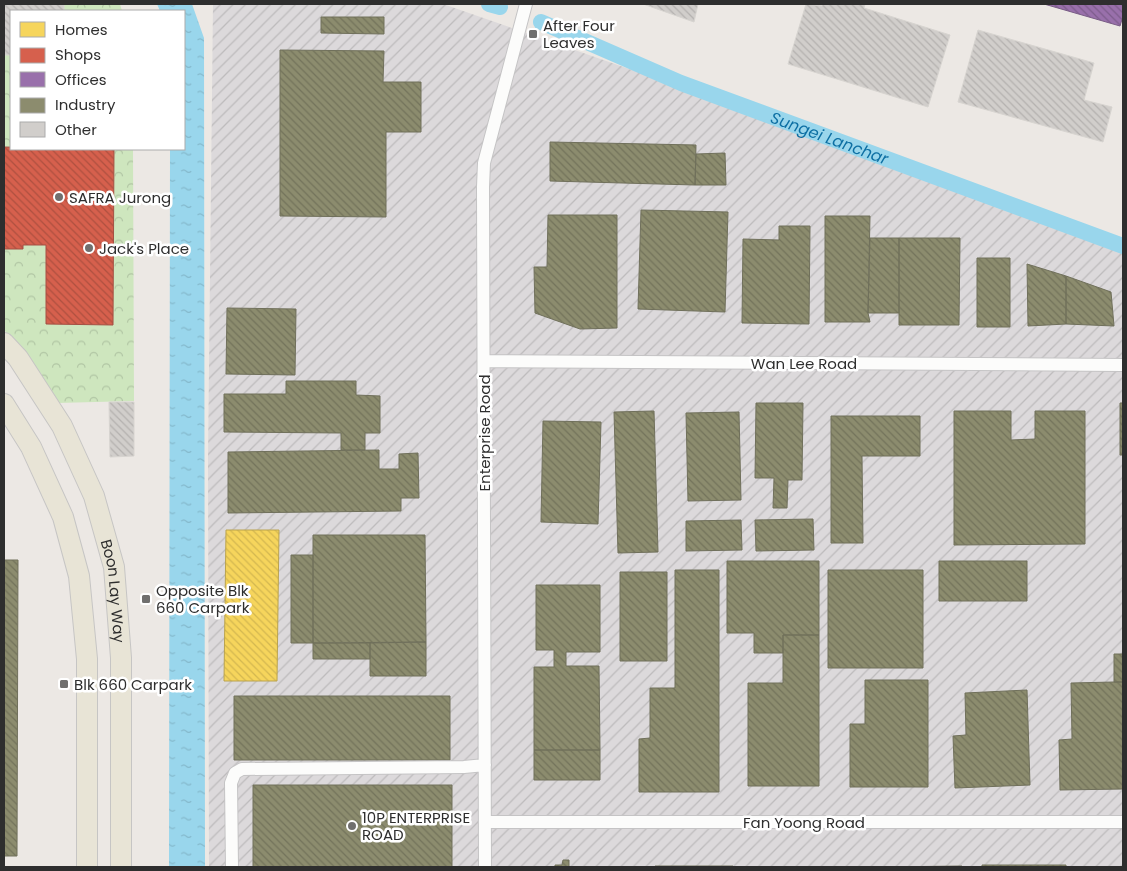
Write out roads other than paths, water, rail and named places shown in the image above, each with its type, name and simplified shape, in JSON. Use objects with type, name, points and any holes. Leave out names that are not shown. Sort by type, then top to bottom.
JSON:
[{"type":"main road","name":"Boon Lay Way","points":[[4,344],[18,358],[62,426],[94,496],[114,567],[121,658],[121,867]]},
{"type":"main road","name":"Boon Lay Way","points":[[4,404],[31,447],[63,517],[79,576],[87,658],[87,867]]},
{"type":"street","name":"Enterprise Road","points":[[485,867],[484,163],[526,4]]},
{"type":"street","name":"Wan Lee Road","points":[[484,361],[1123,365]]},
{"type":"street","points":[[232,867],[232,782],[235,773],[242,769],[464,767],[485,765]]},
{"type":"street","name":"Fan Yoong Road","points":[[486,822],[1123,822]]},
{"type":"water","points":[[157,4],[192,4],[204,38],[205,867],[169,867],[170,150],[185,150],[185,10],[160,10]]},
{"type":"waterway","name":"Sungei Lanchar","points":[[489,4],[500,7]]},
{"type":"waterway","name":"Sungei Lanchar","points":[[541,22],[681,83],[1123,246]]},
{"type":"place","name":"After Four Leaves","points":[[533,34]]},
{"type":"place","name":"SAFRA Jurong","points":[[59,197]]},
{"type":"place","name":"Jack's Place","points":[[89,248]]},
{"type":"place","name":"Opposite Blk 660 Carpark","points":[[146,599]]},
{"type":"place","name":"Blk 660 Carpark","points":[[64,684]]},
{"type":"place","name":"10P ENTERPRISE ROAD","points":[[352,826]]}]
